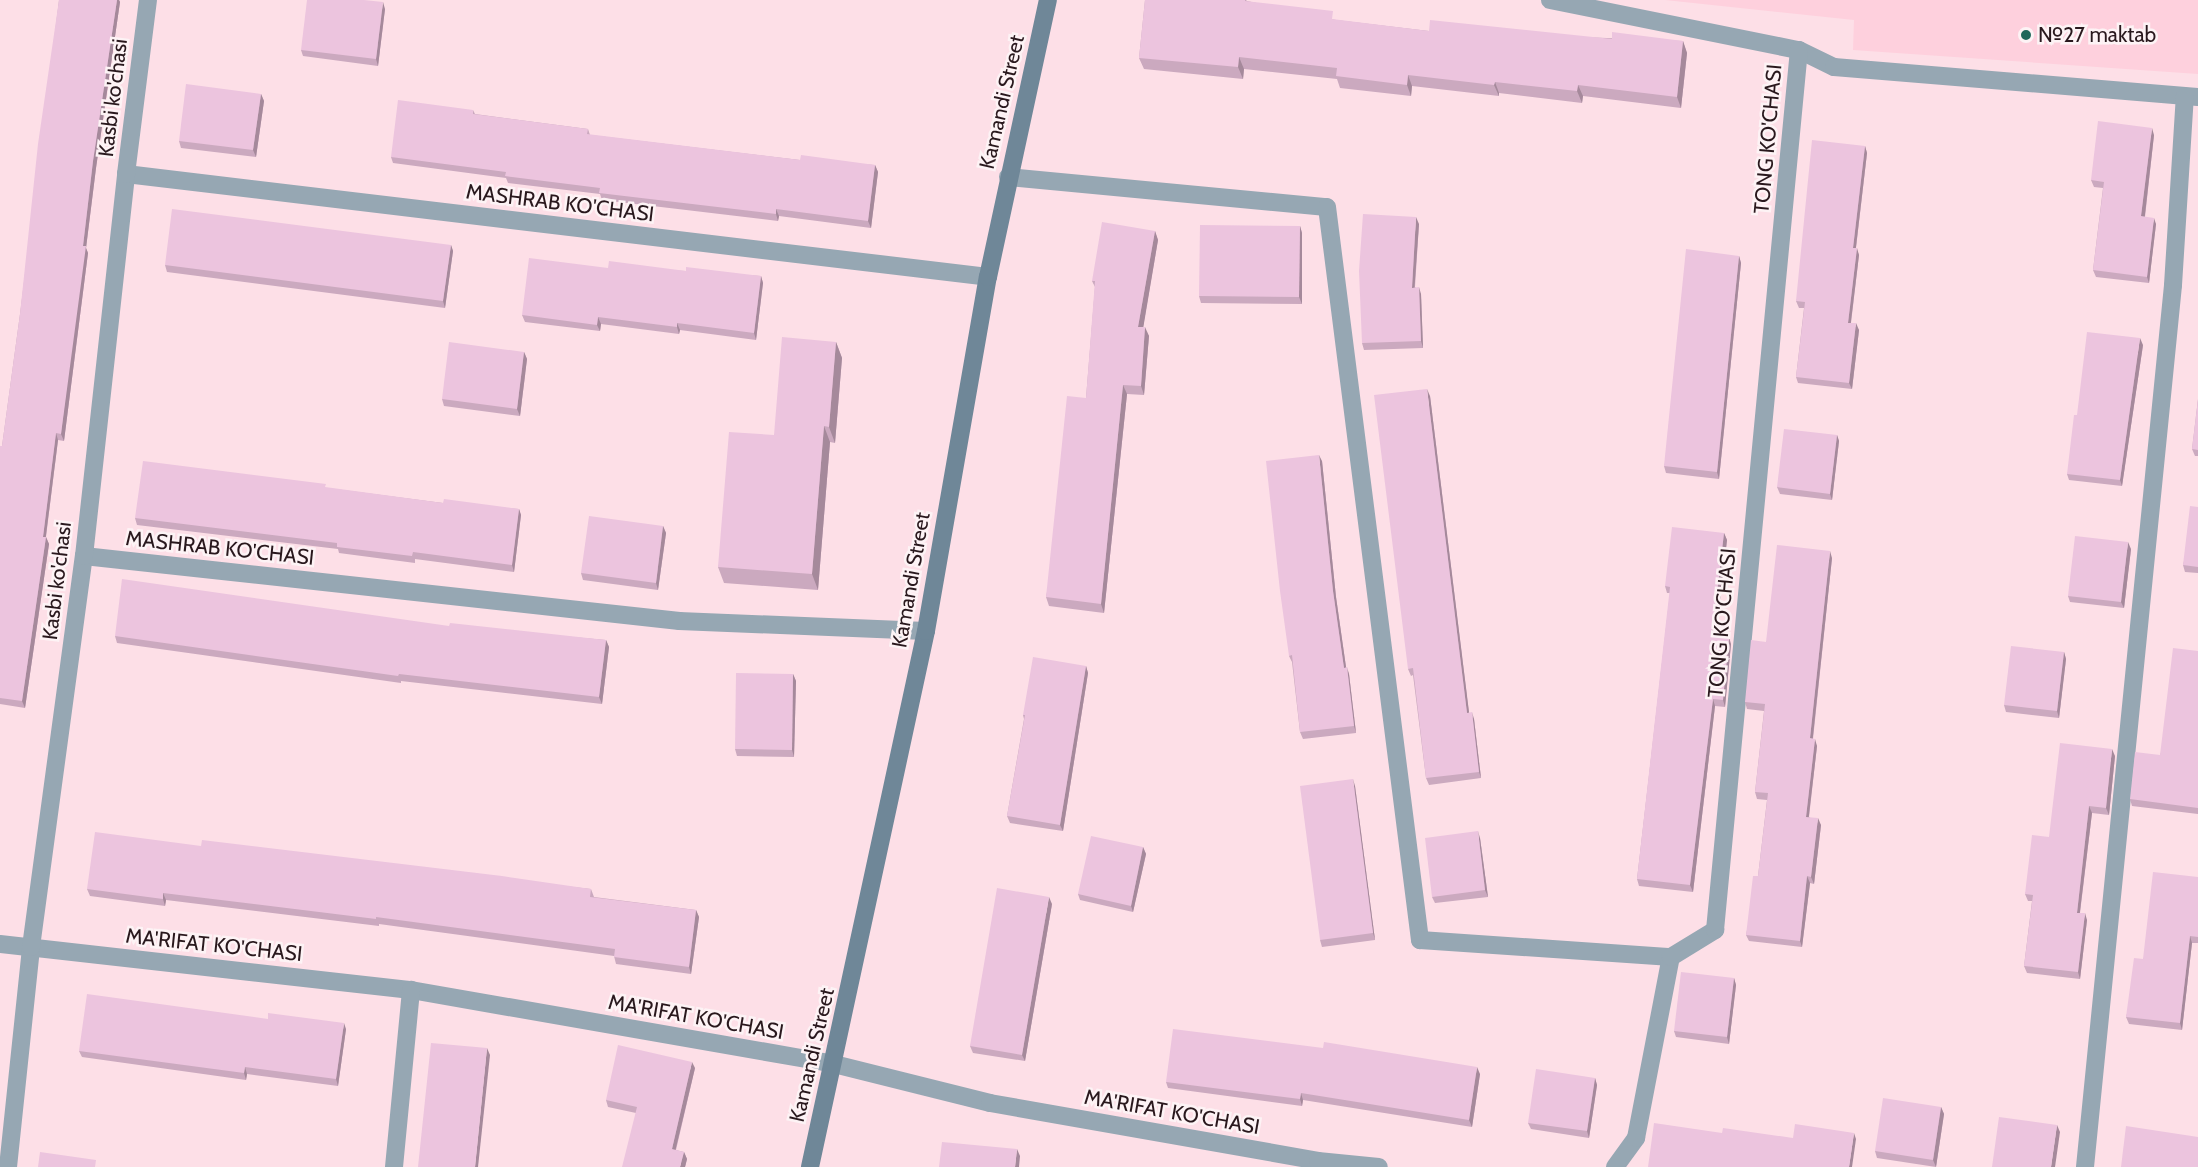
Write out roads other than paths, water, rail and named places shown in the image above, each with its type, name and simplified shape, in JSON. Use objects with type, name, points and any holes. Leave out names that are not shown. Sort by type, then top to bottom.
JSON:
[{"type":"main road","name":"Kamandi Street","points":[[810,1167],[926,631],[988,277],[1048,0]]},
{"type":"street","name":"Kasbi ko'chasi","points":[[8,1167],[31,947],[84,556],[126,174],[148,0]]},
{"type":"street","points":[[1550,0],[1799,50],[1834,67],[2192,96],[2085,1167]]},
{"type":"street","name":"TONG KO'CHASI","points":[[1671,957],[1715,930],[1799,50]]},
{"type":"street","name":"MASHRAB KO'CHASI","points":[[126,174],[988,277]]},
{"type":"street","points":[[1008,177],[1327,207],[1420,940],[1671,957],[1636,1138],[1615,1167]]},
{"type":"street","name":"MASHRAB KO'CHASI","points":[[84,556],[679,621],[926,631]]},
{"type":"street","name":"MA'RIFAT KO'CHASI","points":[[0,944],[411,990],[834,1064],[990,1103],[1318,1161],[1379,1167]]},
{"type":"street","points":[[394,1167],[411,990]]},
{"type":"place","name":"№27 maktab","points":[[2026,35]]}]
